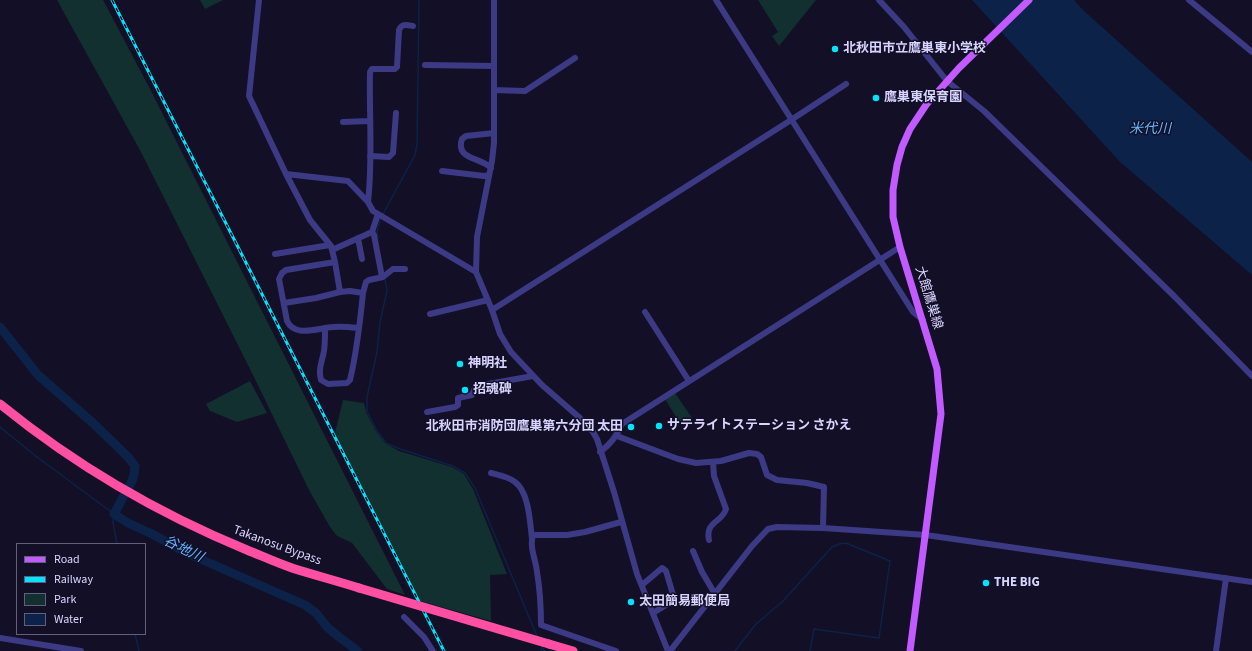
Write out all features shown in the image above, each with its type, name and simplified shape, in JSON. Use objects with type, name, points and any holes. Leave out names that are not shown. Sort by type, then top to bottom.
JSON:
[{"type":"highway","name":"Takanosu Bypass","points":[[0,404],[92,472],[210,535],[284,564],[359,588],[573,651]]},
{"type":"main road","name":"大館鷹巣線","points":[[910,651],[941,414],[937,369],[900,247],[893,217],[893,190],[897,165],[902,147],[910,129],[926,105],[959,68],[1029,0]]},
{"type":"street","points":[[259,0],[249,96],[286,174],[310,220],[331,248],[340,292]]},
{"type":"street","points":[[494,0],[494,133],[490,171],[477,237],[476,272],[492,310],[500,334],[512,352],[533,376],[580,418],[597,440],[614,492],[621,522],[637,574],[668,649]]},
{"type":"street","points":[[716,0],[913,312],[923,320]]},
{"type":"street","points":[[879,0],[904,27],[947,81],[989,116],[1180,303],[1252,376]]},
{"type":"street","points":[[1189,0],[1252,52]]},
{"type":"street","points":[[368,202],[371,181],[369,121],[370,72],[372,69],[395,69],[397,67],[399,30],[403,25],[413,26]]},
{"type":"street","points":[[494,90],[525,91],[575,58]]},
{"type":"street","points":[[425,65],[494,66]]},
{"type":"street","points":[[492,310],[846,84]]},
{"type":"street","points":[[370,156],[389,157],[392,155],[396,114]]},
{"type":"street","points":[[343,122],[369,121]]},
{"type":"street","points":[[490,171],[483,162],[470,158],[466,155],[461,150],[460,145],[462,139],[466,136],[494,133]]},
{"type":"street","points":[[442,171],[484,176],[490,171]]},
{"type":"street","points":[[286,174],[348,181],[368,202],[373,210],[381,216],[476,272]]},
{"type":"street","points":[[275,254],[331,248],[372,232],[381,216]]},
{"type":"street","points":[[372,232],[384,276]]},
{"type":"street","points":[[358,238],[362,259]]},
{"type":"street","points":[[600,452],[617,436],[622,424],[900,247]]},
{"type":"street","points":[[335,262],[286,270],[282,273],[279,279],[287,321],[294,329],[300,330],[340,327],[358,328]]},
{"type":"street","points":[[325,329],[326,340],[320,374],[321,380],[328,384],[347,383],[350,380],[357,351],[358,328],[366,282],[384,276],[389,270],[405,270]]},
{"type":"street","points":[[284,303],[316,298],[340,292],[350,291],[363,294]]},
{"type":"street","points":[[430,314],[488,300]]},
{"type":"street","points":[[645,312],[689,381]]},
{"type":"street","points":[[427,412],[455,407],[458,405],[458,398],[472,395],[477,386],[533,376]]},
{"type":"street","points":[[617,436],[678,459],[696,463],[721,461],[749,453],[757,454],[761,457],[767,475],[777,480],[807,483],[824,487],[823,528]]},
{"type":"street","points":[[709,540],[709,531],[712,525],[725,513],[726,509],[714,476],[713,462]]},
{"type":"street","points":[[491,473],[514,480],[519,485],[525,497],[541,602],[540,625],[616,651]]},
{"type":"street","points":[[532,539],[533,536],[568,535],[585,532],[621,522]]},
{"type":"street","points":[[662,651],[668,649],[715,594],[752,546],[768,529],[777,527],[898,532],[926,535],[1252,582]]},
{"type":"street","points":[[693,551],[702,572],[715,594]]},
{"type":"street","points":[[642,585],[662,568],[666,571],[674,598],[671,602],[653,613]]},
{"type":"street","points":[[1216,651],[1226,578]]},
{"type":"street","points":[[404,617],[424,637],[433,651]]},
{"type":"street","points":[[0,638],[81,651]]},
{"type":"green space","points":[[57,0],[103,0],[149,87],[405,595],[387,589],[352,543],[337,536],[330,527],[309,490],[141,152]]},
{"type":"green space","points":[[200,0],[223,0],[205,9]]},
{"type":"green space","points":[[758,0],[816,0],[779,46],[772,36],[778,32]]},
{"type":"green space","points":[[250,381],[267,413],[237,422],[210,411],[206,404]]},
{"type":"green space","points":[[675,393],[692,418],[681,425],[665,399]]},
{"type":"green space","points":[[343,400],[364,403],[366,412],[376,431],[385,443],[399,451],[452,467],[464,474],[473,489],[507,574],[490,575],[491,621],[417,600],[334,437]]},
{"type":"water","name":"米代川","points":[[972,0],[1074,0],[1083,10],[1252,162],[1252,275],[1120,162]]},
{"type":"waterway","points":[[383,214],[415,155],[417,145],[419,0]]},
{"type":"waterway","points":[[378,238],[377,232],[381,217]]},
{"type":"waterway","points":[[385,278],[387,291],[380,322],[377,352],[367,397],[367,411],[377,431],[386,443],[453,466],[465,473],[475,488],[537,636]]},
{"type":"waterway","name":"谷地川","points":[[0,327],[38,375],[93,423],[128,457],[135,466],[132,481],[114,514],[128,523],[189,554],[305,605],[316,613],[327,627],[358,651]]},
{"type":"waterway","points":[[0,427],[37,457],[114,514],[113,522],[117,543]]},
{"type":"waterway","points":[[735,651],[755,625],[783,601],[832,547],[846,543],[890,561],[879,638],[814,629],[810,651]]},
{"type":"waterway","points":[[135,635],[139,651]]},
{"type":"waterway","points":[[541,645],[544,651]]},
{"type":"waterway","points":[[541,651],[542,646]]},
{"type":"railway","points":[[112,0],[444,651]]},
{"type":"place","name":"北秋田市立鷹巣東小学校","points":[[835,49]]},
{"type":"place","name":"鷹巣東保育園","points":[[876,98]]},
{"type":"place","name":"神明社","points":[[460,364]]},
{"type":"place","name":"招魂碑","points":[[465,390]]},
{"type":"place","name":"サテライトステーション さかえ","points":[[659,426]]},
{"type":"place","name":"北秋田市消防団鷹巣第六分団 太田","points":[[631,427]]},
{"type":"place","name":"THE BIG","points":[[986,583]]},
{"type":"place","name":"太田簡易郵便局","points":[[631,602]]}]
